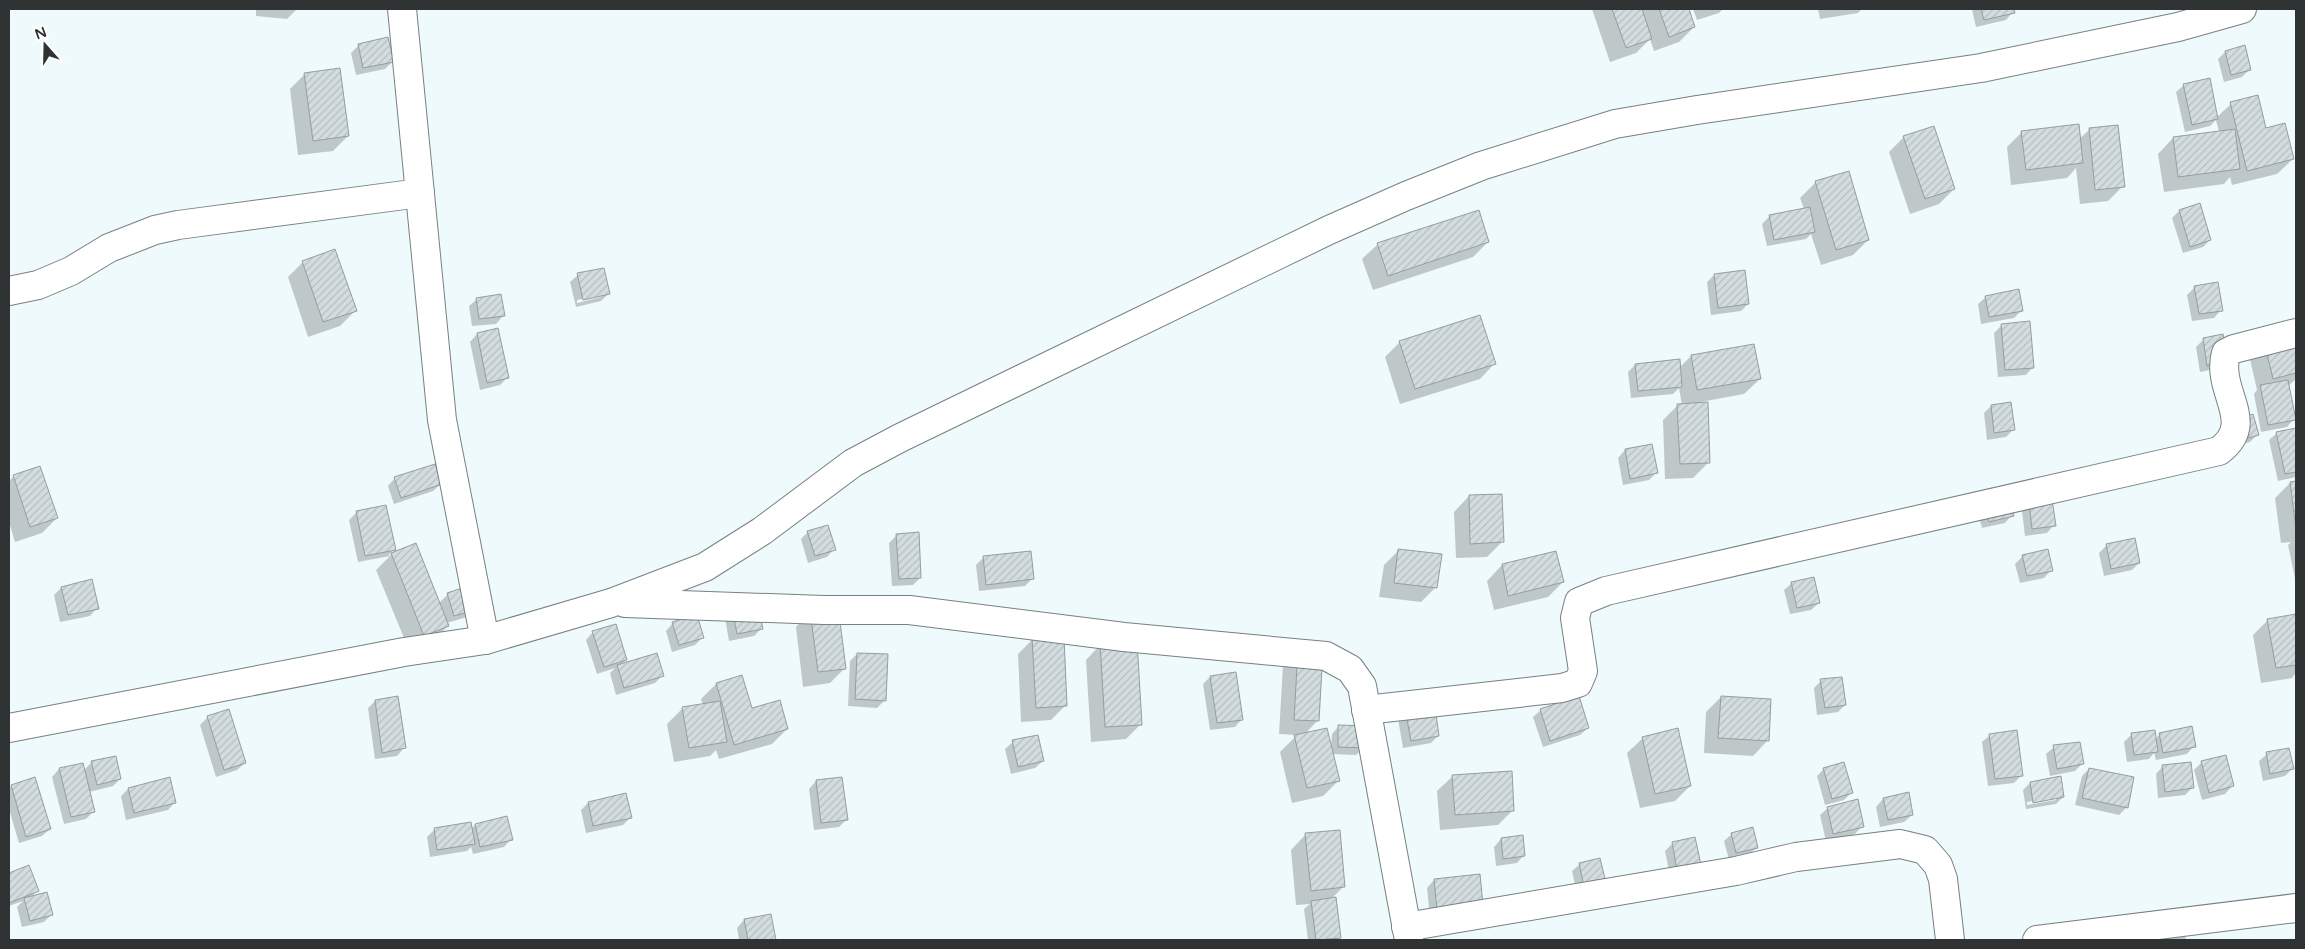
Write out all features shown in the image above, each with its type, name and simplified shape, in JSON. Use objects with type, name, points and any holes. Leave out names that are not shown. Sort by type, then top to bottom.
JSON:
[{"type":"street","points":[[402,9],[442,420],[485,640]]},
{"type":"street","points":[[9,728],[404,652],[485,640],[611,603],[704,567],[762,531],[853,463],[900,438],[1320,234],[1406,196],[1481,166],[1615,124],[1981,68],[2178,27],[2242,9]]},
{"type":"street","points":[[9,291],[38,285],[71,271],[109,248],[155,230],[178,225],[420,193]]},
{"type":"street","points":[[1366,710],[1562,688],[1578,683],[1583,671],[1575,618],[1579,602],[1606,591],[2219,451],[2230,442],[2237,421],[2224,379],[2223,364],[2226,353],[2234,349],[2296,333]]},
{"type":"street","points":[[611,603],[824,610],[909,610],[1124,637],[1326,656],[1350,668],[1362,686],[1408,934],[1736,871],[1796,857],[1900,844],[1924,850],[1938,865],[1943,879],[1950,940]]},
{"type":"street","points":[[2037,940],[2296,908]]},
{"type":"building","points":[[1612,9],[1642,9],[1652,39],[1626,48]]},
{"type":"building","points":[[1659,9],[1689,9],[1695,27],[1669,37]]},
{"type":"building","points":[[1981,9],[2014,9],[2015,13],[1984,20]]},
{"type":"building","points":[[388,37],[394,62],[363,68],[358,44]]},
{"type":"building","points":[[2245,45],[2251,70],[2231,75],[2225,51]]},
{"type":"building","points":[[340,68],[349,136],[313,141],[304,73]]},
{"type":"building","points":[[2210,78],[2218,119],[2192,125],[2183,84]]},
{"type":"building","points":[[2258,95],[2266,128],[2285,123],[2294,159],[2247,171],[2230,102]]},
{"type":"building","points":[[2079,124],[2083,163],[2026,170],[2021,131]]},
{"type":"building","points":[[2118,125],[2125,187],[2095,190],[2089,128]]},
{"type":"building","points":[[1934,126],[1955,189],[1925,199],[1903,136]]},
{"type":"building","points":[[2235,129],[2240,169],[2178,177],[2173,137]]},
{"type":"building","points":[[1849,171],[1869,240],[1836,250],[1815,181]]},
{"type":"building","points":[[2200,203],[2211,240],[2190,247],[2179,210]]},
{"type":"building","points":[[1810,207],[1815,232],[1774,240],[1769,215]]},
{"type":"building","points":[[1479,210],[1489,242],[1388,276],[1377,243]]},
{"type":"building","points":[[335,249],[357,311],[323,322],[302,261]]},
{"type":"building","points":[[604,268],[610,294],[583,300],[577,273]]},
{"type":"building","points":[[1745,270],[1749,304],[1718,308],[1714,274]]},
{"type":"building","points":[[2218,282],[2223,311],[2199,314],[2194,286]]},
{"type":"building","points":[[2019,289],[2023,311],[1989,317],[1985,296]]},
{"type":"building","points":[[501,294],[505,316],[479,319],[476,298]]},
{"type":"building","points":[[1480,315],[1496,364],[1415,389],[1399,341]]},
{"type":"building","points":[[2030,321],[2034,368],[2005,370],[2001,324]]},
{"type":"building","points":[[498,328],[509,378],[487,383],[477,333]]},
{"type":"building","points":[[2261,329],[2296,332],[2296,373],[2273,379]]},
{"type":"building","points":[[2223,334],[2228,361],[2207,366],[2203,338]]},
{"type":"building","points":[[1754,344],[1761,379],[1697,390],[1691,355]]},
{"type":"building","points":[[1680,359],[1682,387],[1638,391],[1635,364]]},
{"type":"building","points":[[2288,380],[2296,420],[2268,425],[2260,385]]},
{"type":"building","points":[[1708,402],[1710,463],[1680,464],[1677,404]]},
{"type":"building","points":[[2011,402],[2015,430],[1994,433],[1991,405]]},
{"type":"building","points":[[2253,414],[2259,435],[2237,441],[2232,420]]},
{"type":"building","points":[[2296,428],[2296,472],[2285,474],[2276,432]]},
{"type":"building","points":[[1652,444],[1658,473],[1630,479],[1625,449]]},
{"type":"building","points":[[435,464],[442,484],[401,498],[394,477]]},
{"type":"building","points":[[40,466],[58,518],[30,527],[13,475]]},
{"type":"building","points":[[2296,481],[2296,529],[2290,482]]},
{"type":"building","points":[[1502,494],[1504,542],[1470,544],[1469,495]]},
{"type":"building","points":[[2009,496],[2014,516],[1989,522],[1984,502]]},
{"type":"building","points":[[2052,499],[2056,526],[2032,529],[2029,503]]},
{"type":"building","points":[[386,505],[396,550],[365,556],[356,511]]},
{"type":"building","points":[[828,525],[836,550],[815,556],[807,531]]},
{"type":"building","points":[[919,532],[921,578],[899,579],[896,534]]},
{"type":"building","points":[[2135,538],[2140,563],[2111,569],[2106,544]]},
{"type":"building","points":[[416,543],[449,626],[424,636],[391,553]]},
{"type":"building","points":[[1398,549],[1442,554],[1437,588],[1394,583]]},
{"type":"building","points":[[2048,549],[2053,571],[2027,576],[2022,555]]},
{"type":"building","points":[[1031,551],[1034,579],[986,585],[983,556]]},
{"type":"building","points":[[1556,551],[1564,582],[1508,596],[1502,564]]},
{"type":"building","points":[[1814,577],[1820,603],[1797,608],[1791,582]]},
{"type":"building","points":[[92,579],[99,609],[68,615],[61,587]]},
{"type":"building","points":[[471,585],[478,609],[454,616],[447,593]]},
{"type":"building","points":[[757,604],[763,629],[737,634],[732,609]]},
{"type":"building","points":[[838,606],[846,669],[818,672],[810,610]]},
{"type":"building","points":[[2296,614],[2296,665],[2276,668],[2267,619]]},
{"type":"building","points":[[697,615],[704,638],[679,645],[672,622]]},
{"type":"building","points":[[616,624],[627,660],[604,667],[592,631]]},
{"type":"building","points":[[1064,637],[1067,706],[1036,708],[1032,638]]},
{"type":"building","points":[[1137,641],[1142,725],[1105,727],[1100,643]]},
{"type":"building","points":[[1298,649],[1323,650],[1319,721],[1294,720]]},
{"type":"building","points":[[657,653],[664,676],[624,688],[617,665]]},
{"type":"building","points":[[857,653],[888,654],[886,701],[855,699]]},
{"type":"building","points":[[1236,672],[1243,720],[1217,723],[1210,676]]},
{"type":"building","points":[[742,675],[752,708],[780,700],[788,729],[734,745],[716,683]]},
{"type":"building","points":[[1842,677],[1846,705],[1825,708],[1820,679]]},
{"type":"building","points":[[1433,693],[1439,736],[1411,741],[1403,698]]},
{"type":"building","points":[[398,696],[406,748],[382,753],[375,700]]},
{"type":"building","points":[[1579,696],[1589,728],[1550,741],[1540,709]]},
{"type":"building","points":[[1721,696],[1771,699],[1769,741],[1718,738]]},
{"type":"building","points":[[720,701],[727,742],[689,748],[682,707]]},
{"type":"building","points":[[229,709],[246,763],[224,770],[207,716]]},
{"type":"building","points":[[1338,725],[1366,726],[1365,748],[1338,747]]},
{"type":"building","points":[[2192,726],[2196,747],[2163,753],[2159,733]]},
{"type":"building","points":[[1327,728],[1340,781],[1307,788],[1294,735]]},
{"type":"building","points":[[1678,728],[1691,786],[1655,794],[1642,737]]},
{"type":"building","points":[[2017,730],[2023,776],[1995,779],[1989,734]]},
{"type":"building","points":[[2155,730],[2158,752],[2134,755],[2131,733]]},
{"type":"building","points":[[1038,735],[1044,761],[1018,767],[1012,740]]},
{"type":"building","points":[[2080,742],[2084,764],[2057,769],[2053,745]]},
{"type":"building","points":[[2289,748],[2294,769],[2270,774],[2266,752]]},
{"type":"building","points":[[2226,755],[2234,786],[2209,793],[2201,761]]},
{"type":"building","points":[[116,756],[121,779],[97,785],[91,761]]},
{"type":"building","points":[[1844,762],[1853,793],[1832,799],[1823,768]]},
{"type":"building","points":[[2191,762],[2194,788],[2165,792],[2162,765]]},
{"type":"building","points":[[83,763],[95,812],[71,817],[59,768]]},
{"type":"building","points":[[2089,768],[2134,777],[2128,808],[2082,798]]},
{"type":"building","points":[[1512,771],[1514,811],[1455,815],[1452,775]]},
{"type":"building","points":[[2061,776],[2064,797],[2033,803],[2030,782]]},
{"type":"building","points":[[35,777],[51,829],[26,837],[11,785]]},
{"type":"building","points":[[170,777],[176,803],[134,813],[128,788]]},
{"type":"building","points":[[842,777],[848,820],[821,823],[816,780]]},
{"type":"building","points":[[1909,792],[1913,815],[1888,820],[1883,798]]},
{"type":"building","points":[[626,793],[632,818],[593,826],[588,802]]},
{"type":"building","points":[[1858,799],[1864,827],[1833,834],[1827,807]]},
{"type":"building","points":[[507,816],[513,840],[480,847],[475,824]]},
{"type":"building","points":[[471,822],[475,844],[437,850],[434,828]]},
{"type":"building","points":[[1753,827],[1758,848],[1736,853],[1731,833]]},
{"type":"building","points":[[1340,830],[1345,887],[1311,891],[1305,833]]},
{"type":"building","points":[[1523,835],[1525,856],[1503,859],[1501,838]]},
{"type":"building","points":[[1695,837],[1701,865],[1677,870],[1672,842]]},
{"type":"building","points":[[1600,858],[1606,883],[1584,887],[1579,863]]},
{"type":"building","points":[[29,865],[39,891],[9,903],[9,873]]},
{"type":"building","points":[[1480,874],[1483,905],[1437,910],[1434,879]]},
{"type":"building","points":[[47,892],[53,915],[30,921],[24,898]]},
{"type":"building","points":[[1336,897],[1341,938],[1316,940],[1311,901]]},
{"type":"building","points":[[771,914],[776,940],[748,940],[744,919]]}]
